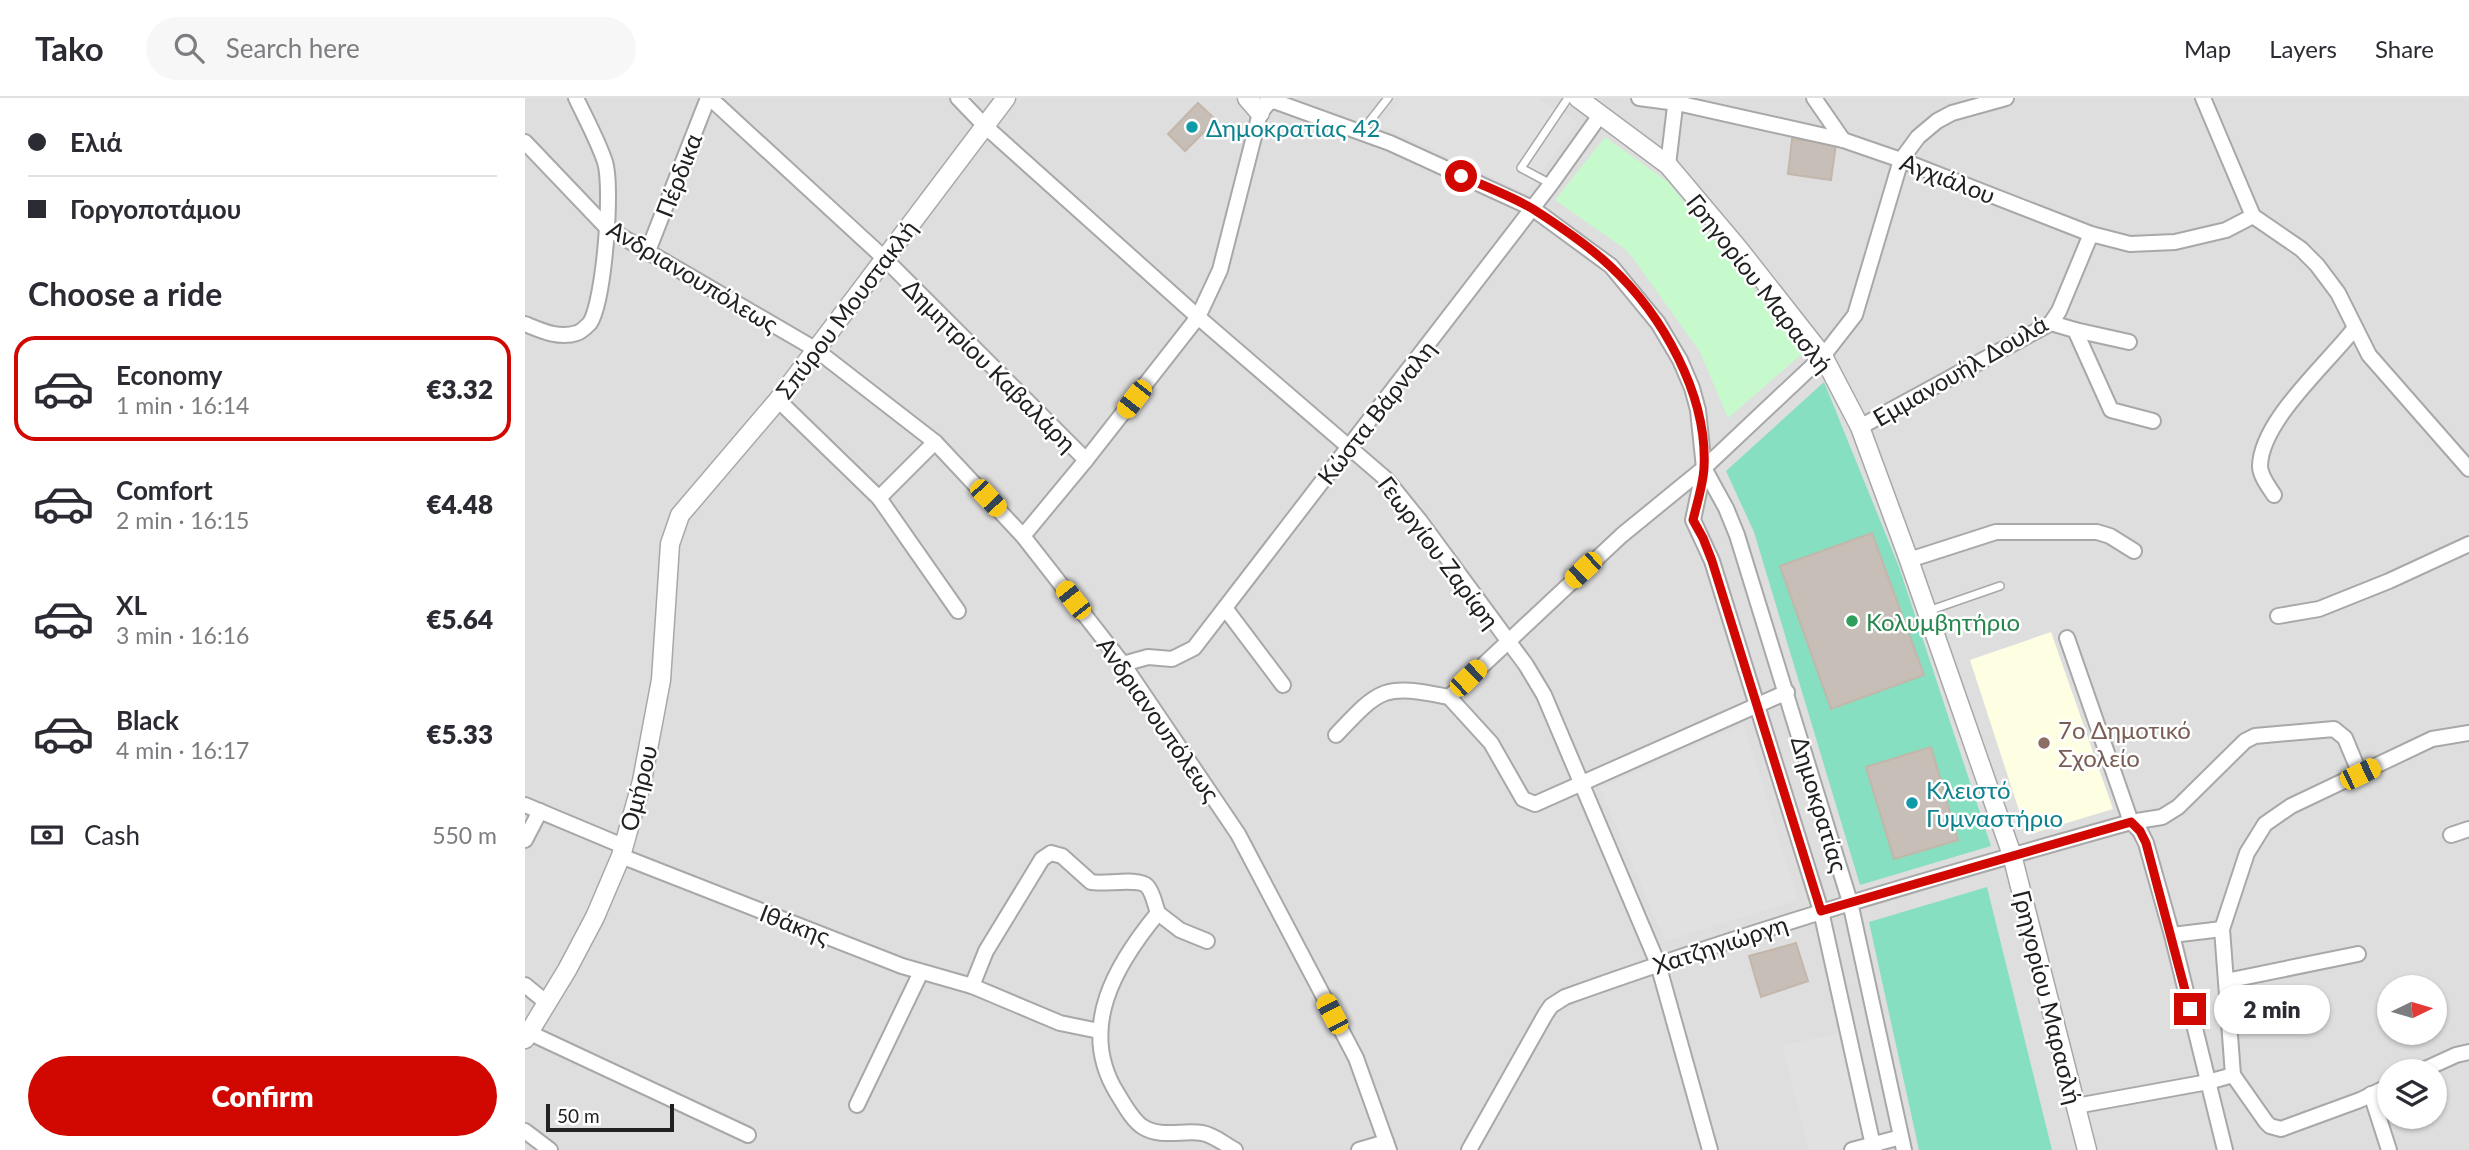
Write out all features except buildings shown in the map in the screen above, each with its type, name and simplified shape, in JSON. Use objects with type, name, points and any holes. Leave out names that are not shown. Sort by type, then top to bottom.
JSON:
[{"type":"street","points":[[525,324],[553,335],[579,333],[590,323],[598,299],[607,228],[608,180],[605,163],[576,98]]},
{"type":"street","name":"Πέρδικα","points":[[648,251],[709,98]]},
{"type":"street","name":"Δημητρίου Καβαλάρη","points":[[709,98],[884,258],[1086,460]]},
{"type":"street","name":"Γεωργίου Ζαρίφη","points":[[958,98],[985,126],[1198,317],[1386,479],[1526,665],[1544,695],[1658,964],[1710,1150]]},
{"type":"street","name":"Σπύρου Μουστακλή","points":[[680,515],[778,400],[1006,98]]},
{"type":"street","points":[[1023,536],[1198,317],[1220,270],[1267,104],[1247,98]]},
{"type":"street","name":"Γρηγορίου Μαρασλή","points":[[1578,98],[1668,166],[1738,248],[1823,356],[1860,427],[2012,855],[2087,1150]]},
{"type":"street","name":"Αγχιάλου","points":[[1639,98],[1676,101],[1843,140],[2091,234],[2130,244],[2175,242],[2226,230],[2253,216]]},
{"type":"street","points":[[1814,98],[1843,140]]},
{"type":"street","points":[[1448,697],[1622,535],[1704,468],[1823,356],[1856,315],[1901,160],[1918,137],[1937,121],[2006,98]]},
{"type":"street","points":[[2203,98],[2253,216],[2301,248],[2317,265],[2338,293],[2369,355],[2469,469]]},
{"type":"street","points":[[1668,166],[1676,101]]},
{"type":"street","name":"Δημοκρατίας","points":[[1267,104],[1362,131],[1532,208],[1611,266],[1658,323],[1680,360],[1698,410],[1704,468],[1693,520],[1712,561],[1821,911],[1874,1147]]},
{"type":"street","name":"Κώστα Βάρναλη","points":[[1123,664],[1148,657],[1172,659],[1194,648],[1551,184],[1601,114]]},
{"type":"street","name":"Ανδριανουπόλεως","points":[[525,142],[607,228],[815,349],[935,442],[1023,536],[1123,664],[1238,834],[1356,1059],[1388,1146]]},
{"type":"street","name":"Εμμανουήλ Δουλά","points":[[1860,427],[2051,323],[2091,234]]},
{"type":"street","points":[[2051,323],[2129,342]]},
{"type":"street","points":[[2274,495],[2260,469],[2273,425],[2354,329]]},
{"type":"street","points":[[2075,330],[2111,410],[2153,421]]},
{"type":"street","points":[[778,400],[879,498],[958,611]]},
{"type":"street","points":[[879,498],[935,442]]},
{"type":"street","name":"Δημοκρατίας","points":[[1704,468],[1737,535],[1850,902],[1903,1143]]},
{"type":"street","name":"Ομήρου","points":[[527,1036],[548,1003],[594,917],[622,851],[642,781],[661,680],[670,544],[680,515]]},
{"type":"street","points":[[1909,560],[2002,532],[2097,532],[2110,536],[2134,551]]},
{"type":"street","points":[[2278,616],[2319,609],[2389,581],[2469,544]]},
{"type":"street","points":[[1225,608],[1283,685]]},
{"type":"street","points":[[2067,638],[2131,822],[2146,843],[2172,935],[2225,1150]]},
{"type":"street","points":[[1336,735],[1361,709],[1385,692],[1407,689],[1448,697],[1491,743],[1523,799],[1535,804],[1787,692]]},
{"type":"street","name":"Χατζηγιώργη","points":[[1469,1150],[1551,1006],[1565,998],[1658,964],[1850,902],[2171,813],[2245,741],[2261,734],[2334,729],[2345,738],[2360,774]]},
{"type":"street","points":[[2377,1091],[2287,1128],[2275,1128],[2266,1122],[2233,1075],[2222,929],[2247,853],[2265,824],[2291,806],[2432,739],[2469,733]]},
{"type":"street","name":"Ιθάκης","points":[[525,805],[622,851],[921,972],[972,986],[1050,1020],[1099,1031]]},
{"type":"street","points":[[525,840],[540,811]]},
{"type":"street","points":[[2451,835],[2469,829]]},
{"type":"street","points":[[972,986],[986,951],[1042,859],[1051,853],[1062,856],[1091,882],[1145,884],[1158,913],[1180,930],[1207,941]]},
{"type":"street","points":[[1158,913],[1132,944],[1112,980],[1099,1031],[1101,1058],[1128,1111],[1143,1127],[1159,1133],[1203,1133],[1235,1150]]},
{"type":"street","points":[[2172,935],[2222,929]]},
{"type":"street","points":[[2226,981],[2358,954]]},
{"type":"street","points":[[856,1105],[921,972]]},
{"type":"street","points":[[525,985],[548,1003]]},
{"type":"street","points":[[527,1036],[748,1135]]},
{"type":"street","points":[[2447,1059],[2469,1052]]},
{"type":"street","points":[[2076,1105],[2208,1082],[2233,1075]]},
{"type":"street","points":[[2371,1094],[2389,1150]]},
{"type":"street","points":[[525,1131],[550,1150]]},
{"type":"street","points":[[1852,1150],[1903,1143]]},
{"type":"street","points":[[1359,1150],[1388,1146]]},
{"type":"lane","points":[[1362,131],[1388,98]]},
{"type":"lane","points":[[1551,184],[1521,168],[1568,98]]},
{"type":"lane","points":[[1927,612],[2000,586]]},
{"type":"shaded area","points":[[525,98],[2469,98],[2469,1150],[525,1150]]},
{"type":"shaded area","points":[[1403,98],[1537,98],[1578,122],[1526,193],[1381,125]]},
{"type":"shaded area","name":"7ο Δημοτικό Σχολείο","points":[[2051,632],[2113,809],[2027,835],[1970,660]]},
{"type":"shaded area","points":[[1744,725],[1798,900],[1665,941],[1600,788]]},
{"type":"shaded area","points":[[1838,1033],[1864,1150],[1809,1150],[1782,1046]]},
{"type":"green space","points":[[1605,137],[1668,182],[1804,352],[1728,418],[1700,352],[1633,258],[1625,249],[1555,200]]},
{"type":"green space","points":[[1824,382],[1899,567],[1991,846],[1860,885],[1754,532],[1726,471]]},
{"type":"green space","points":[[1987,887],[2052,1150],[1919,1150],[1869,922]]},
{"type":"place","name":"Δημοκρατίας 42","points":[[1192,127]]},
{"type":"place","name":"Κολυμβητήριο","points":[[1852,621]]},
{"type":"place","name":"7ο Δημοτικό Σχολείο","points":[[2044,743]]},
{"type":"place","name":"Κλειστό Γυμναστήριο","points":[[1912,803]]},
{"type":"route","points":[[1461,176],[1532,208],[1611,266],[1658,323],[1680,360],[1692,388],[1702,438],[1704,468],[1693,520],[1712,561],[1821,911],[2131,822],[2138,827],[2146,843],[2190,1009]]}]
